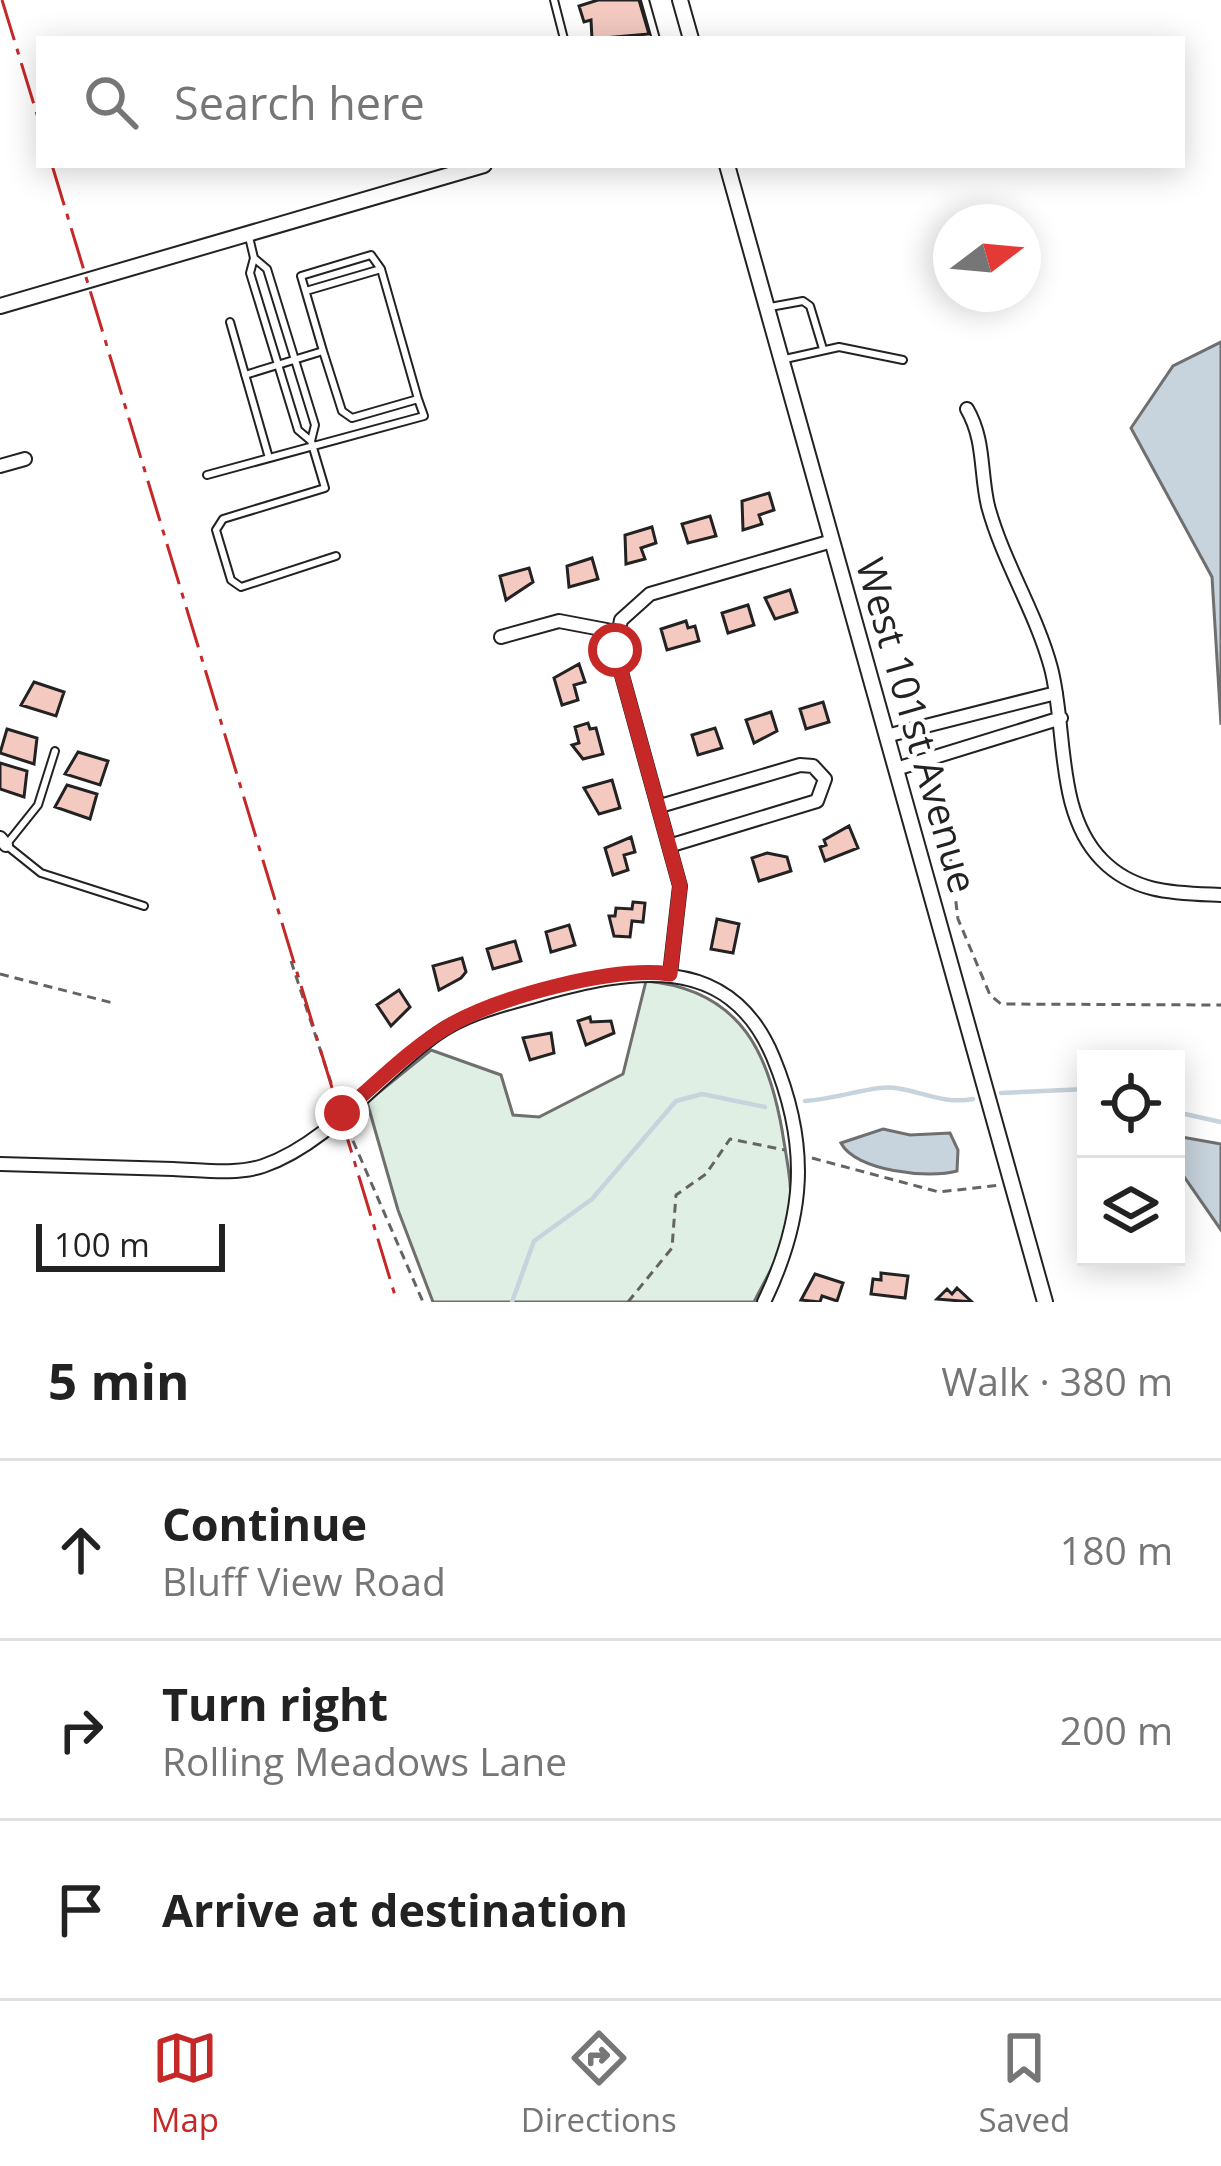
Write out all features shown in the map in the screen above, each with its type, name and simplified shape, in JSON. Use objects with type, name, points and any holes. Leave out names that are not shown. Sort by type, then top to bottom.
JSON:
[{"type":"street","points":[[680,0],[690,36]]},
{"type":"street","points":[[0,306],[474,168]]},
{"type":"street","name":"West 101st Avenue","points":[[728,168],[1045,1302]]},
{"type":"street","points":[[968,409],[980,433],[991,516],[1038,628],[1056,693],[1073,810],[1102,861],[1152,890],[1221,895]]},
{"type":"street","points":[[0,466],[25,459]]},
{"type":"street","points":[[670,974],[681,901],[672,845],[616,661],[617,632],[627,612],[650,595],[832,541]]},
{"type":"street","points":[[501,637],[559,621],[617,632]]},
{"type":"street","points":[[886,736],[1056,693]]},
{"type":"street","points":[[896,770],[1061,718]]},
{"type":"street","points":[[660,806],[800,765],[813,766],[824,779],[817,801],[672,845]]},
{"type":"street","points":[[0,1164],[245,1170],[288,1155],[424,1043],[470,1015],[613,974],[670,974],[704,985],[741,1011],[768,1046],[782,1086],[799,1169],[798,1216],[764,1302]]},
{"type":"lane","points":[[554,0],[563,36]]},
{"type":"lane","points":[[644,0],[655,36]]},
{"type":"lane","points":[[248,234],[254,258],[250,273],[298,430],[311,444],[325,488],[223,519],[216,530],[231,580],[241,587],[336,556]]},
{"type":"lane","points":[[207,475],[424,416],[380,269],[371,255],[301,276],[342,411],[352,418],[418,399]]},
{"type":"lane","points":[[254,258],[267,269],[315,425],[311,444]]},
{"type":"lane","points":[[305,291],[380,269]]},
{"type":"lane","points":[[767,308],[803,301],[810,306],[823,349]]},
{"type":"lane","points":[[230,322],[269,458]]},
{"type":"lane","points":[[781,359],[839,347],[903,360]]},
{"type":"lane","points":[[244,375],[323,352]]},
{"type":"lane","points":[[55,752],[38,805],[3,841],[41,873],[144,906]]},
{"type":"path","points":[[929,785],[948,838],[958,919],[990,995],[1000,1004],[1221,1005]]},
{"type":"path","points":[[291,961],[342,1113],[423,1302]]},
{"type":"path","points":[[0,974],[113,1003]]},
{"type":"green space","points":[[646,981],[679,987],[729,1013],[760,1056],[771,1082],[791,1207],[780,1250],[754,1302],[433,1302],[398,1210],[367,1102],[431,1050],[501,1075],[513,1115],[539,1117],[623,1074]]},
{"type":"shaded area","points":[[1221,342],[1221,725],[1212,577],[1131,428],[1173,366]]},
{"type":"shaded area","points":[[883,1129],[910,1135],[950,1133],[958,1150],[957,1171],[929,1174],[876,1166],[849,1153],[841,1143]]},
{"type":"shaded area","points":[[1185,1138],[1221,1144],[1221,1230],[1185,1178]]},
{"type":"building","points":[[598,0],[639,0],[649,34],[592,36],[591,20],[584,22],[579,6]]},
{"type":"building","points":[[769,493],[774,510],[759,515],[762,524],[743,530],[742,501]]},
{"type":"building","points":[[710,516],[716,536],[688,543],[682,524]]},
{"type":"building","points":[[652,527],[656,543],[641,548],[645,559],[626,564],[625,535]]},
{"type":"building","points":[[592,558],[598,579],[569,587],[567,566]]},
{"type":"building","points":[[529,568],[533,582],[506,600],[500,576]]},
{"type":"building","points":[[790,590],[797,612],[775,619],[765,598]]},
{"type":"building","points":[[748,605],[754,625],[728,633],[722,613]]},
{"type":"building","points":[[686,621],[688,628],[695,626],[699,641],[667,650],[661,629]]},
{"type":"building","points":[[579,664],[585,682],[574,685],[578,700],[562,705],[554,678]]},
{"type":"building","points":[[34,682],[64,692],[56,716],[21,705]]},
{"type":"building","points":[[823,702],[829,722],[806,729],[800,709]]},
{"type":"building","points":[[771,712],[777,731],[754,743],[746,720]]},
{"type":"building","points":[[588,723],[590,729],[596,728],[603,754],[583,759],[572,745],[579,743],[575,727]]},
{"type":"building","points":[[715,728],[722,748],[698,755],[692,735]]},
{"type":"building","points":[[7,729],[37,738],[34,764],[0,753]]},
{"type":"building","points":[[78,752],[108,761],[100,785],[65,774]]},
{"type":"building","points":[[0,763],[27,771],[24,797],[0,789]]},
{"type":"building","points":[[612,780],[620,808],[599,814],[584,788]]},
{"type":"building","points":[[67,785],[97,794],[90,819],[55,807]]},
{"type":"building","points":[[849,826],[858,848],[825,861],[820,847],[826,845],[824,840]]},
{"type":"building","points":[[631,837],[635,852],[624,855],[628,870],[613,875],[605,848]]},
{"type":"building","points":[[767,853],[787,857],[791,871],[759,881],[752,858]]},
{"type":"building","points":[[633,902],[645,903],[643,922],[632,921],[630,937],[614,936],[609,916],[615,916],[616,908],[632,909]]},
{"type":"building","points":[[717,919],[739,924],[733,953],[711,949]]},
{"type":"building","points":[[569,925],[575,945],[551,952],[546,932]]},
{"type":"building","points":[[515,941],[521,961],[493,969],[487,949]]},
{"type":"building","points":[[462,958],[466,972],[439,990],[433,966]]},
{"type":"building","points":[[399,990],[410,1007],[391,1026],[377,1005]]},
{"type":"building","points":[[590,1017],[591,1022],[611,1021],[614,1033],[586,1045],[578,1021]]},
{"type":"building","points":[[551,1033],[554,1053],[530,1060],[523,1038]]},
{"type":"building","points":[[881,1273],[908,1276],[905,1298],[871,1294],[873,1279],[881,1280]]},
{"type":"building","points":[[815,1274],[843,1283],[837,1301],[822,1296],[820,1302],[801,1300]]},
{"type":"building","points":[[957,1288],[972,1302],[937,1299],[947,1289],[952,1294]]},
{"type":"waterway","points":[[805,1101],[891,1088],[948,1100],[973,1099]]},
{"type":"waterway","points":[[1001,1093],[1077,1089]]},
{"type":"waterway","points":[[512,1302],[534,1241],[592,1199],[676,1101],[702,1094],[765,1107]]},
{"type":"waterway","points":[[1185,1114],[1221,1122]]},
{"type":"power","points":[[2,0],[36,111]]},
{"type":"power","points":[[53,168],[397,1302]]},
{"type":"route","points":[[342,1113],[424,1043],[470,1015],[613,974],[670,974],[681,914],[680,886],[615,650]]}]
